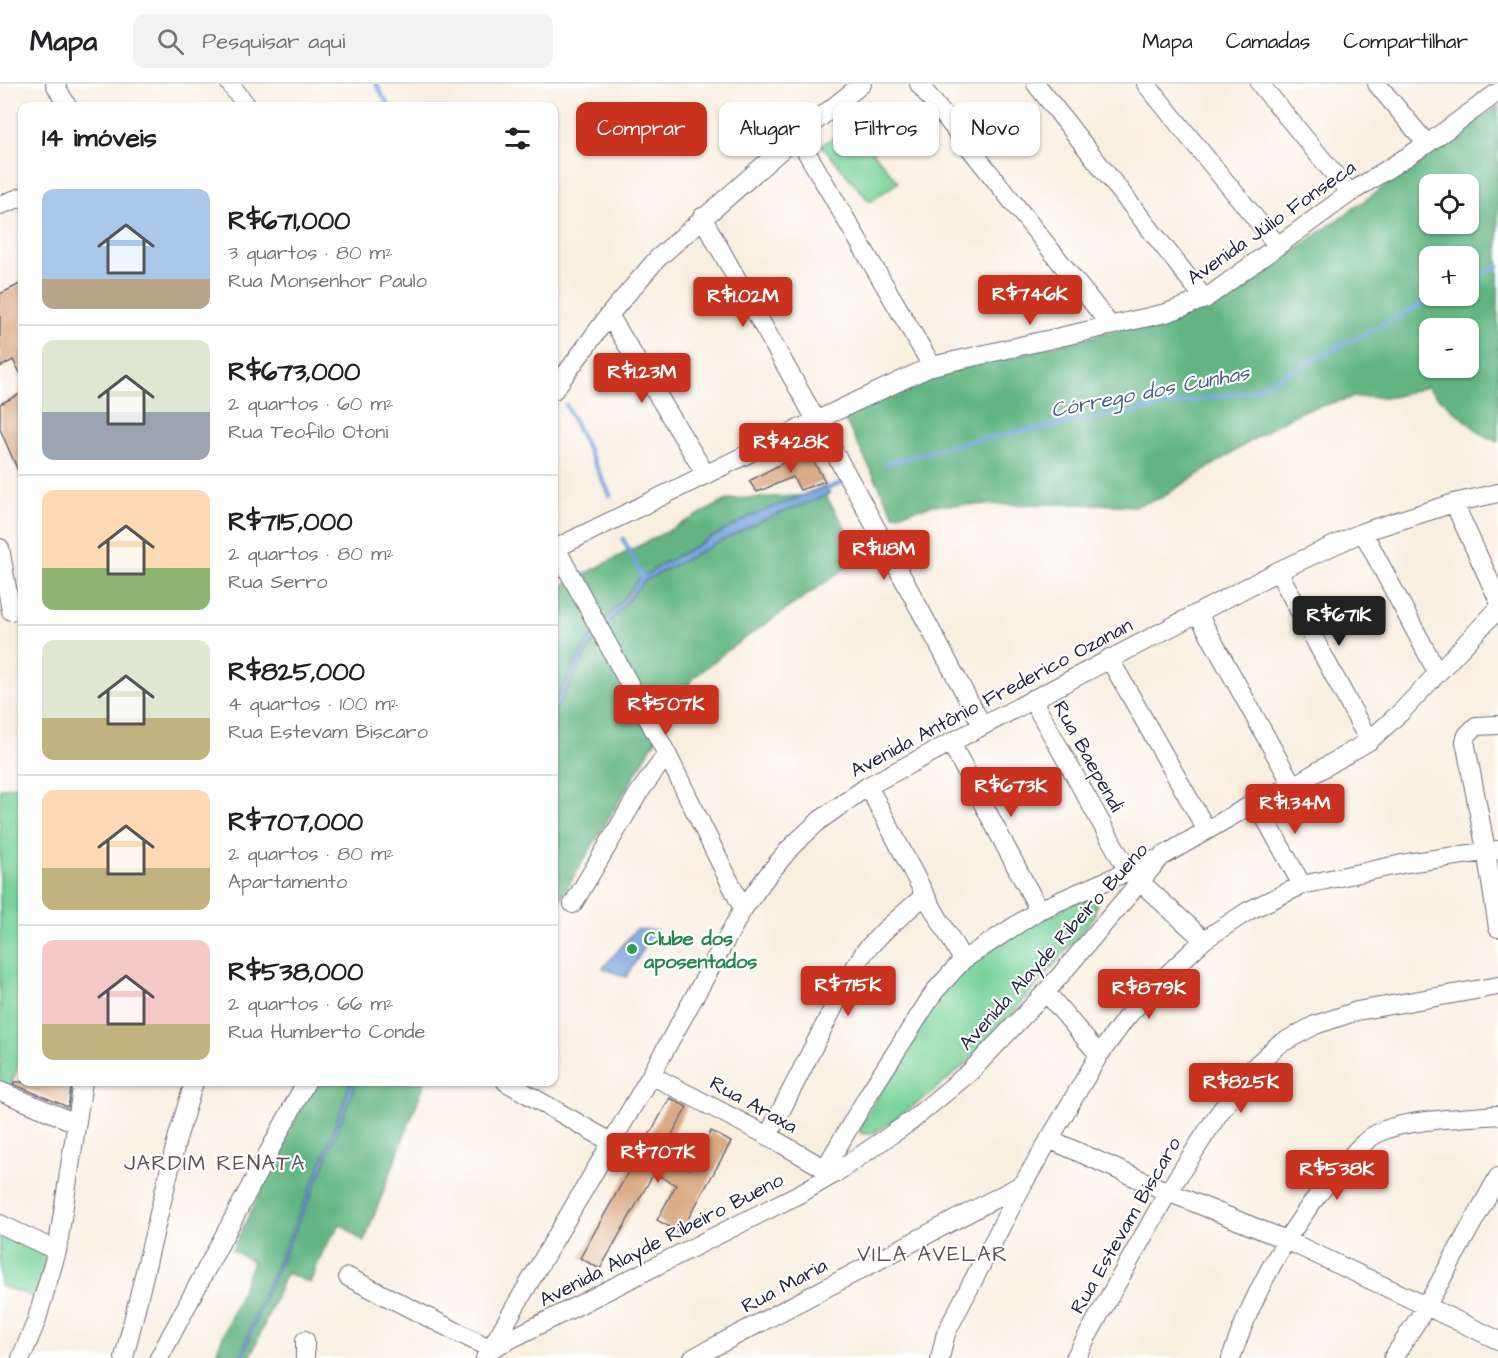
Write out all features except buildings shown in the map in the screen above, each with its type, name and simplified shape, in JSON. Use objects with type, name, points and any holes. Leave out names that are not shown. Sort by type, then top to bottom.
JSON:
[{"type":"street","points":[[55,84],[65,102]]},
{"type":"street","points":[[230,84],[244,102]]},
{"type":"street","points":[[821,117],[862,84]]},
{"type":"street","points":[[919,84],[1111,326]]},
{"type":"street","points":[[1036,84],[1205,298]]},
{"type":"street","points":[[1146,84],[1278,246]]},
{"type":"street","points":[[1260,84],[1350,193]]},
{"type":"street","points":[[1377,84],[1427,144]]},
{"type":"street","name":"Avenida Júlio Fonseca","points":[[558,548],[932,366],[1167,313],[1205,298],[1350,193],[1427,144],[1491,91]]},
{"type":"street","points":[[558,385],[609,315],[657,259],[774,156]]},
{"type":"street","points":[[809,156],[932,366]]},
{"type":"street","points":[[0,205],[18,198]]},
{"type":"street","points":[[702,217],[856,491],[982,724]]},
{"type":"street","points":[[609,315],[706,475]]},
{"type":"street","name":"Avenida Antônio Frederico Ozanan","points":[[488,1354],[651,1075],[743,909],[791,847],[820,820],[868,786],[982,724],[1278,571],[1363,532],[1454,503],[1498,493]]},
{"type":"street","points":[[1454,503],[1498,598]]},
{"type":"street","points":[[1363,532],[1437,672]]},
{"type":"street","points":[[0,548],[11,611]]},
{"type":"street","points":[[558,554],[667,754],[743,909]]},
{"type":"street","points":[[1278,571],[1369,741]]},
{"type":"street","name":"Avenida Alayde Ribeiro Bueno","points":[[488,1354],[801,1193],[829,1172],[911,1121],[971,1071],[1046,992],[1133,877],[1206,829],[1256,802],[1293,786],[1369,741],[1401,712],[1498,609]]},
{"type":"street","points":[[1198,614],[1293,786]]},
{"type":"street","points":[[1109,658],[1206,829]]},
{"type":"street","name":"Rua Baependi","points":[[1032,699],[1133,877],[1204,940]]},
{"type":"street","points":[[1498,725],[1476,726],[1467,735],[1465,741],[1492,850],[1498,928]]},
{"type":"street","points":[[951,742],[1039,910]]},
{"type":"street","points":[[573,904],[638,794],[667,754]]},
{"type":"street","points":[[868,786],[925,895],[963,960]]},
{"type":"street","points":[[1256,802],[1302,885]]},
{"type":"street","points":[[940,1358],[946,1333],[1023,1184],[1100,1054],[1126,1018],[1154,987],[1204,940],[1248,911],[1302,885],[1407,862],[1492,850]]},
{"type":"street","points":[[829,1172],[870,1092],[935,991],[963,960],[1039,910],[1133,877]]},
{"type":"street","points":[[768,1136],[847,981],[865,951],[925,895]]},
{"type":"street","name":"Rua Estevam Biscaro","points":[[1075,1358],[1168,1192],[1217,1116],[1252,1069],[1278,1045],[1315,1025],[1357,1011],[1498,986]]},
{"type":"street","points":[[1046,992],[1100,1054]]},
{"type":"street","name":"Rua Araxa","points":[[651,1075],[768,1136],[829,1172]]},
{"type":"street","points":[[21,1358],[36,1322],[57,1251],[82,1086]]},
{"type":"street","points":[[124,1358],[177,1139],[193,1086]]},
{"type":"street","points":[[159,1358],[304,1086]]},
{"type":"street","points":[[513,1086],[611,1142]]},
{"type":"street","points":[[0,1091],[76,1123]]},
{"type":"street","points":[[1231,1358],[1242,1326],[1286,1240],[1332,1177],[1361,1146],[1380,1132],[1399,1125],[1498,1115]]},
{"type":"street","points":[[1049,1139],[1168,1192],[1286,1240],[1498,1340]]},
{"type":"street","points":[[1393,1358],[1426,1307],[1498,1176]]},
{"type":"street","name":"Rua Maria","points":[[693,1358],[1023,1184]]},
{"type":"street","points":[[0,1224],[57,1251]]},
{"type":"street","points":[[348,1277],[488,1354]]},
{"type":"green space","points":[[1498,106],[1498,442],[1485,437],[1426,387],[1393,397],[1355,397],[1302,411],[1279,423],[1161,498],[1136,506],[934,505],[894,515],[844,418],[932,376],[1219,304]]},
{"type":"green space","points":[[833,138],[833,156],[876,156],[898,182],[870,202],[821,145]]},
{"type":"green space","points":[[825,495],[863,556],[728,650],[692,679],[558,903],[558,588],[729,499]]},
{"type":"green space","points":[[18,786],[18,1066],[8,1093],[0,1088],[0,789]]},
{"type":"green space","points":[[1091,897],[1097,901],[1094,917],[980,1052],[926,1097],[876,1132],[861,1133],[858,1129],[939,995],[976,957],[1080,899]]},
{"type":"green space","points":[[312,1086],[423,1086],[364,1242],[340,1224],[324,1249],[310,1283],[286,1273],[250,1358],[214,1358],[253,1262],[232,1250]]},
{"type":"green space","points":[[0,1233],[49,1251],[38,1298],[0,1286]]},
{"type":"water","points":[[825,486],[830,494],[756,523],[644,581],[590,646],[558,706],[558,696],[586,643],[640,578],[751,516]]},
{"type":"water","name":"Clube dos aposentados","points":[[636,929],[656,930],[626,977],[603,968]]},
{"type":"water","points":[[350,1086],[354,1086],[321,1173],[259,1311],[243,1358],[240,1358],[254,1316],[321,1164]]},
{"type":"waterway","points":[[376,84],[387,102]]},
{"type":"waterway","name":"Córrego dos Cunhas","points":[[1479,276],[1498,266]]},
{"type":"waterway","name":"Córrego dos Cunhas","points":[[885,464],[969,441],[1254,390],[1419,306]]},
{"type":"waterway","points":[[566,405],[610,495]]},
{"type":"waterway","name":"Córrego dos Cunhas","points":[[823,490],[843,482]]},
{"type":"waterway","points":[[623,539],[643,578]]},
{"type":"place","name":"Clube dos aposentados","points":[[632,949]]},
{"type":"district","name":"JARDIM RENATA","points":[[215,1163]]},
{"type":"district","name":"VILA AVELAR","points":[[933,1254]]}]
